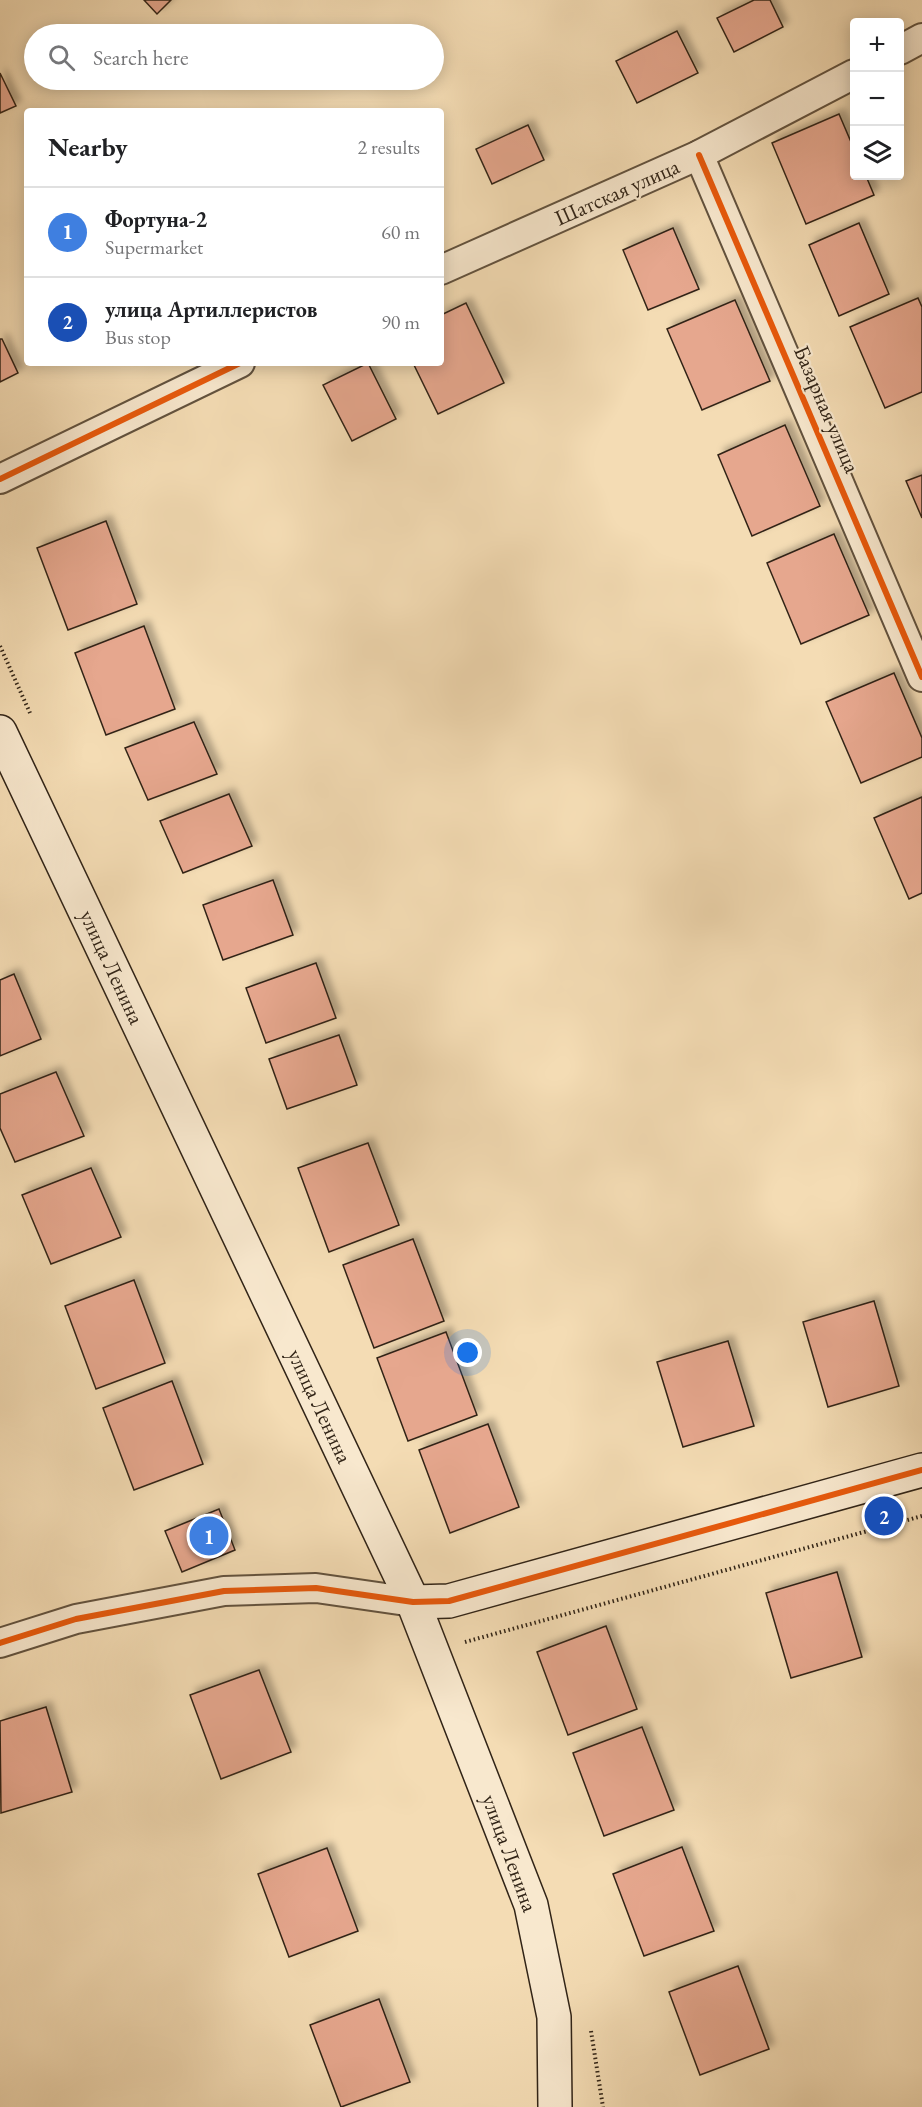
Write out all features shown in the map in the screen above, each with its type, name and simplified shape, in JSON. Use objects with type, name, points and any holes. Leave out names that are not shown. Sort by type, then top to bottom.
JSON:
[{"type":"main road","name":"улица Ленина","points":[[0,732],[412,1602],[531,1905],[554,2017],[555,2107]]},
{"type":"main road","points":[[412,1602],[449,1600],[922,1470]]},
{"type":"street","points":[[904,48],[922,38]]},
{"type":"street","name":"Шатская улица","points":[[444,269],[699,155],[850,77]]},
{"type":"street","name":"Базарная улица","points":[[699,155],[922,677]]},
{"type":"street","points":[[0,479],[234,366]]},
{"type":"street","points":[[0,1643],[76,1619],[224,1592],[316,1588],[412,1602]]},
{"type":"path","points":[[432,1652],[922,1516]]},
{"type":"building","points":[[144,0],[171,0],[157,14]]},
{"type":"building","points":[[754,0],[770,0],[783,27],[734,52],[717,18]]},
{"type":"building","points":[[677,31],[698,73],[637,103],[616,61]]},
{"type":"building","points":[[0,73],[16,106],[0,113]]},
{"type":"building","points":[[839,114],[850,140],[850,180],[868,180],[874,195],[806,224],[772,143]]},
{"type":"building","points":[[528,125],[544,160],[492,184],[476,149]]},
{"type":"building","points":[[859,223],[889,294],[839,316],[809,245]]},
{"type":"building","points":[[673,228],[699,289],[648,310],[623,250]]},
{"type":"building","points":[[918,298],[922,307],[922,392],[885,408],[850,327]]},
{"type":"building","points":[[735,300],[770,381],[702,410],[667,329]]},
{"type":"building","points":[[466,303],[504,383],[438,414],[414,366],[444,366],[444,314]]},
{"type":"building","points":[[0,339],[18,373],[0,382]]},
{"type":"building","points":[[362,366],[370,366],[396,419],[352,441],[323,385]]},
{"type":"building","points":[[785,425],[820,506],[752,536],[718,455]]},
{"type":"building","points":[[922,475],[922,518],[906,481]]},
{"type":"building","points":[[106,521],[137,604],[68,630],[37,548]]},
{"type":"building","points":[[834,534],[869,615],[801,644],[767,563]]},
{"type":"building","points":[[144,626],[175,709],[106,735],[75,653]]},
{"type":"building","points":[[894,673],[922,738],[922,757],[861,783],[826,702]]},
{"type":"building","points":[[194,722],[217,774],[148,800],[125,748]]},
{"type":"building","points":[[229,794],[252,846],[183,873],[160,821]]},
{"type":"building","points":[[922,797],[922,893],[909,899],[874,818]]},
{"type":"building","points":[[273,880],[293,935],[223,960],[203,905]]},
{"type":"building","points":[[316,963],[336,1018],[266,1043],[246,988]]},
{"type":"building","points":[[14,974],[41,1039],[0,1056],[0,980]]},
{"type":"building","points":[[339,1035],[357,1085],[287,1109],[269,1059]]},
{"type":"building","points":[[56,1072],[84,1136],[15,1162],[0,1128],[0,1094]]},
{"type":"building","points":[[368,1143],[399,1225],[329,1252],[298,1168]]},
{"type":"building","points":[[91,1168],[121,1237],[51,1264],[22,1195]]},
{"type":"building","points":[[413,1239],[444,1321],[374,1348],[343,1265]]},
{"type":"building","points":[[134,1280],[165,1363],[96,1389],[65,1306]]},
{"type":"building","points":[[874,1301],[899,1386],[828,1407],[803,1322]]},
{"type":"building","points":[[446,1332],[477,1415],[408,1441],[377,1358]]},
{"type":"building","points":[[728,1341],[754,1426],[683,1447],[657,1362]]},
{"type":"building","points":[[172,1381],[203,1464],[134,1490],[103,1408]]},
{"type":"building","points":[[488,1424],[519,1507],[450,1533],[419,1450]]},
{"type":"building","points":[[219,1509],[235,1550],[182,1572],[165,1531]]},
{"type":"building","points":[[837,1572],[862,1657],[791,1678],[766,1593]]},
{"type":"building","points":[[606,1626],[637,1709],[568,1735],[537,1652]]},
{"type":"building","points":[[259,1670],[291,1752],[221,1779],[190,1695]]},
{"type":"building","points":[[46,1707],[72,1792],[1,1813],[0,1721]]},
{"type":"building","points":[[642,1727],[674,1810],[604,1836],[573,1753]]},
{"type":"building","points":[[682,1847],[714,1931],[644,1956],[613,1874]]},
{"type":"building","points":[[327,1848],[358,1931],[289,1957],[258,1874]]},
{"type":"building","points":[[738,1966],[769,2049],[700,2075],[669,1992]]},
{"type":"building","points":[[379,1999],[410,2082],[341,2107],[310,2025]]},
{"type":"cycle path","points":[[699,155],[922,677]]},
{"type":"cycle path","points":[[0,479],[234,366]]},
{"type":"cycle path","points":[[0,1643],[76,1619],[224,1591],[316,1588],[413,1602],[449,1601],[922,1470]]},
{"type":"place","name":"улица Артиллеристов","points":[[884,1516]]},
{"type":"place","name":"Фортуна-2","points":[[209,1536]]}]
